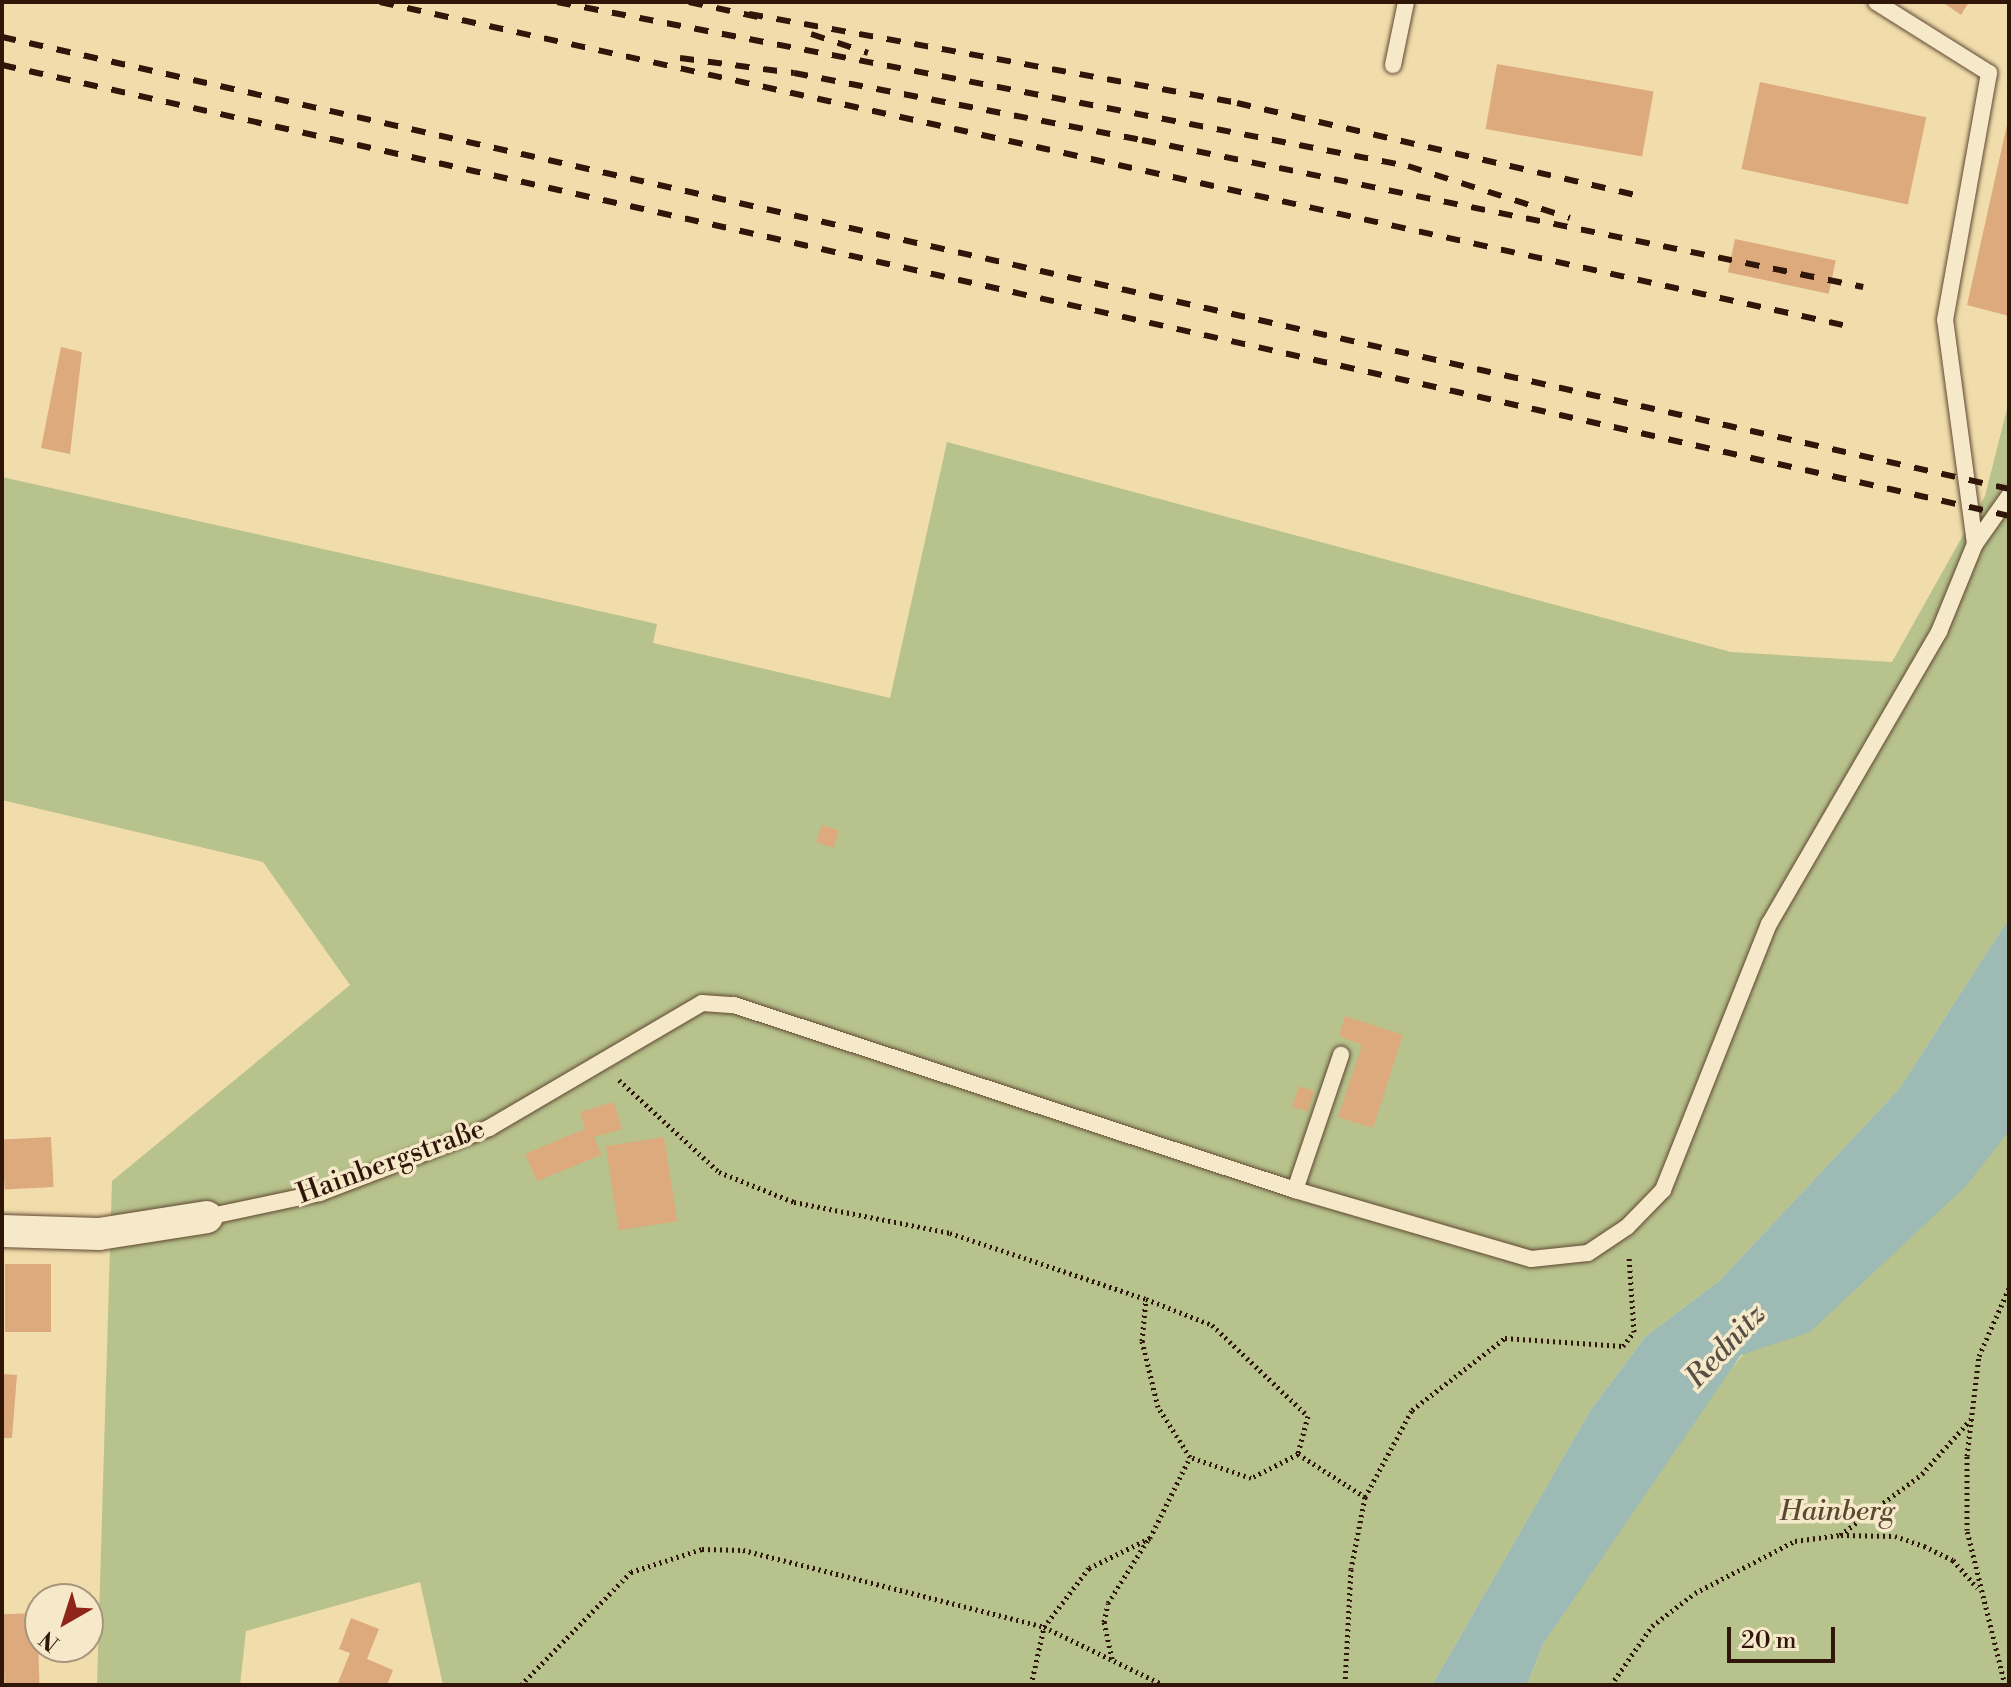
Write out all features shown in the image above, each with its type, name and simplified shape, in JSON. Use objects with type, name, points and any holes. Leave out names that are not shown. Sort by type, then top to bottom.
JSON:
[{"type":"street","name":"Hainbergstraße","points":[[2,1231],[99,1234],[207,1217]]},
{"type":"lane","points":[[1393,65],[1406,2]]},
{"type":"lane","points":[[1876,2],[1989,73],[1945,320],[1975,544]]},
{"type":"lane","points":[[1341,1055],[1295,1190],[1531,1259],[1588,1253],[1627,1227],[1663,1190],[1769,924],[1939,632],[1975,544],[2009,496]]},
{"type":"lane","name":"Hainbergstraße","points":[[207,1217],[320,1193],[489,1128],[604,1065],[702,1003],[734,1005],[1295,1190]]},
{"type":"path","points":[[604,1065],[719,1172],[794,1202],[950,1233],[1146,1299],[1212,1325],[1308,1416],[1298,1454],[1251,1478],[1190,1457],[1158,1407],[1142,1341],[1146,1299]]},
{"type":"path","points":[[1345,1685],[1351,1569],[1365,1497],[1412,1410],[1505,1338],[1623,1346],[1634,1332],[1627,1227]]},
{"type":"path","points":[[2005,1685],[1967,1530],[1971,1419],[1979,1356],[2009,1288]]},
{"type":"path","points":[[1840,1535],[1922,1474],[1971,1419]]},
{"type":"path","points":[[1298,1454],[1365,1497]]},
{"type":"path","points":[[1112,1659],[1104,1622],[1108,1603],[1150,1538],[1190,1457]]},
{"type":"path","points":[[1611,1685],[1652,1626],[1695,1593],[1795,1541],[1840,1535],[1895,1536],[1953,1560],[1980,1591]]},
{"type":"path","points":[[1031,1685],[1044,1627],[1089,1568],[1150,1538]]},
{"type":"path","points":[[521,1685],[631,1572],[702,1549],[743,1550],[1044,1627],[1164,1685]]},
{"type":"green space","points":[[2009,401],[2009,918],[1899,1089],[1719,1281],[1645,1337],[1591,1409],[1432,1685],[443,1685],[420,1582],[246,1631],[240,1685],[97,1685],[98,1663],[104,1663],[104,1583],[100,1583],[112,1181],[350,985],[263,862],[2,800],[2,477],[657,624],[653,643],[890,698],[947,442],[1731,652],[1892,662],[1985,496]]},
{"type":"green space","name":"Hainberg","points":[[2009,1091],[2009,1685],[1527,1685],[1543,1644],[1637,1503],[1716,1388],[1790,1296]]},
{"type":"water","name":"Rednitz","points":[[2009,918],[2009,1131],[1966,1186],[1810,1332],[1741,1355],[1543,1644],[1527,1685],[1432,1685],[1591,1409],[1645,1337],[1719,1281],[1899,1089]]},
{"type":"building","points":[[1942,2],[1969,2],[1961,15]]},
{"type":"building","points":[[1497,64],[1654,92],[1642,157],[1486,129]]},
{"type":"building","points":[[1760,82],[1926,117],[1908,204],[1741,169]]},
{"type":"building","points":[[2009,120],[2009,316],[1967,305]]},
{"type":"building","points":[[1735,239],[1836,260],[1829,294],[1728,272]]},
{"type":"building","points":[[61,347],[82,352],[70,454],[41,448]]},
{"type":"building","points":[[822,825],[839,831],[833,848],[816,842]]},
{"type":"building","points":[[1345,1016],[1403,1035],[1373,1128],[1338,1117],[1362,1045],[1339,1036]]},
{"type":"building","points":[[1299,1086],[1314,1091],[1307,1112],[1292,1107]]},
{"type":"building","points":[[614,1102],[622,1129],[594,1137],[601,1155],[537,1181],[525,1154],[585,1129],[580,1112]]},
{"type":"building","points":[[51,1137],[54,1187],[5,1189],[2,1140]]},
{"type":"building","points":[[664,1137],[677,1221],[619,1230],[606,1146]]},
{"type":"building","points":[[5,1264],[51,1264],[51,1332],[5,1332]]},
{"type":"building","points":[[2,1374],[17,1375],[12,1438],[2,1438]]},
{"type":"building","points":[[24,1613],[24,1663],[39,1663],[40,1685],[4,1685],[2,1614]]},
{"type":"building","points":[[351,1618],[379,1629],[367,1659],[393,1670],[387,1685],[337,1685],[350,1653],[339,1649]]},
{"type":"railway","points":[[380,2],[1847,326]]},
{"type":"railway","points":[[557,2],[1408,166],[1570,218]]},
{"type":"railway","points":[[689,2],[758,17]]},
{"type":"railway","points":[[749,14],[1237,103],[1636,195]]},
{"type":"railway","points":[[811,34],[868,53]]},
{"type":"railway","points":[[2,37],[2009,489]]},
{"type":"railway","points":[[680,58],[794,73],[1142,140],[1863,287]]},
{"type":"railway","points":[[2,65],[2009,516]]}]
